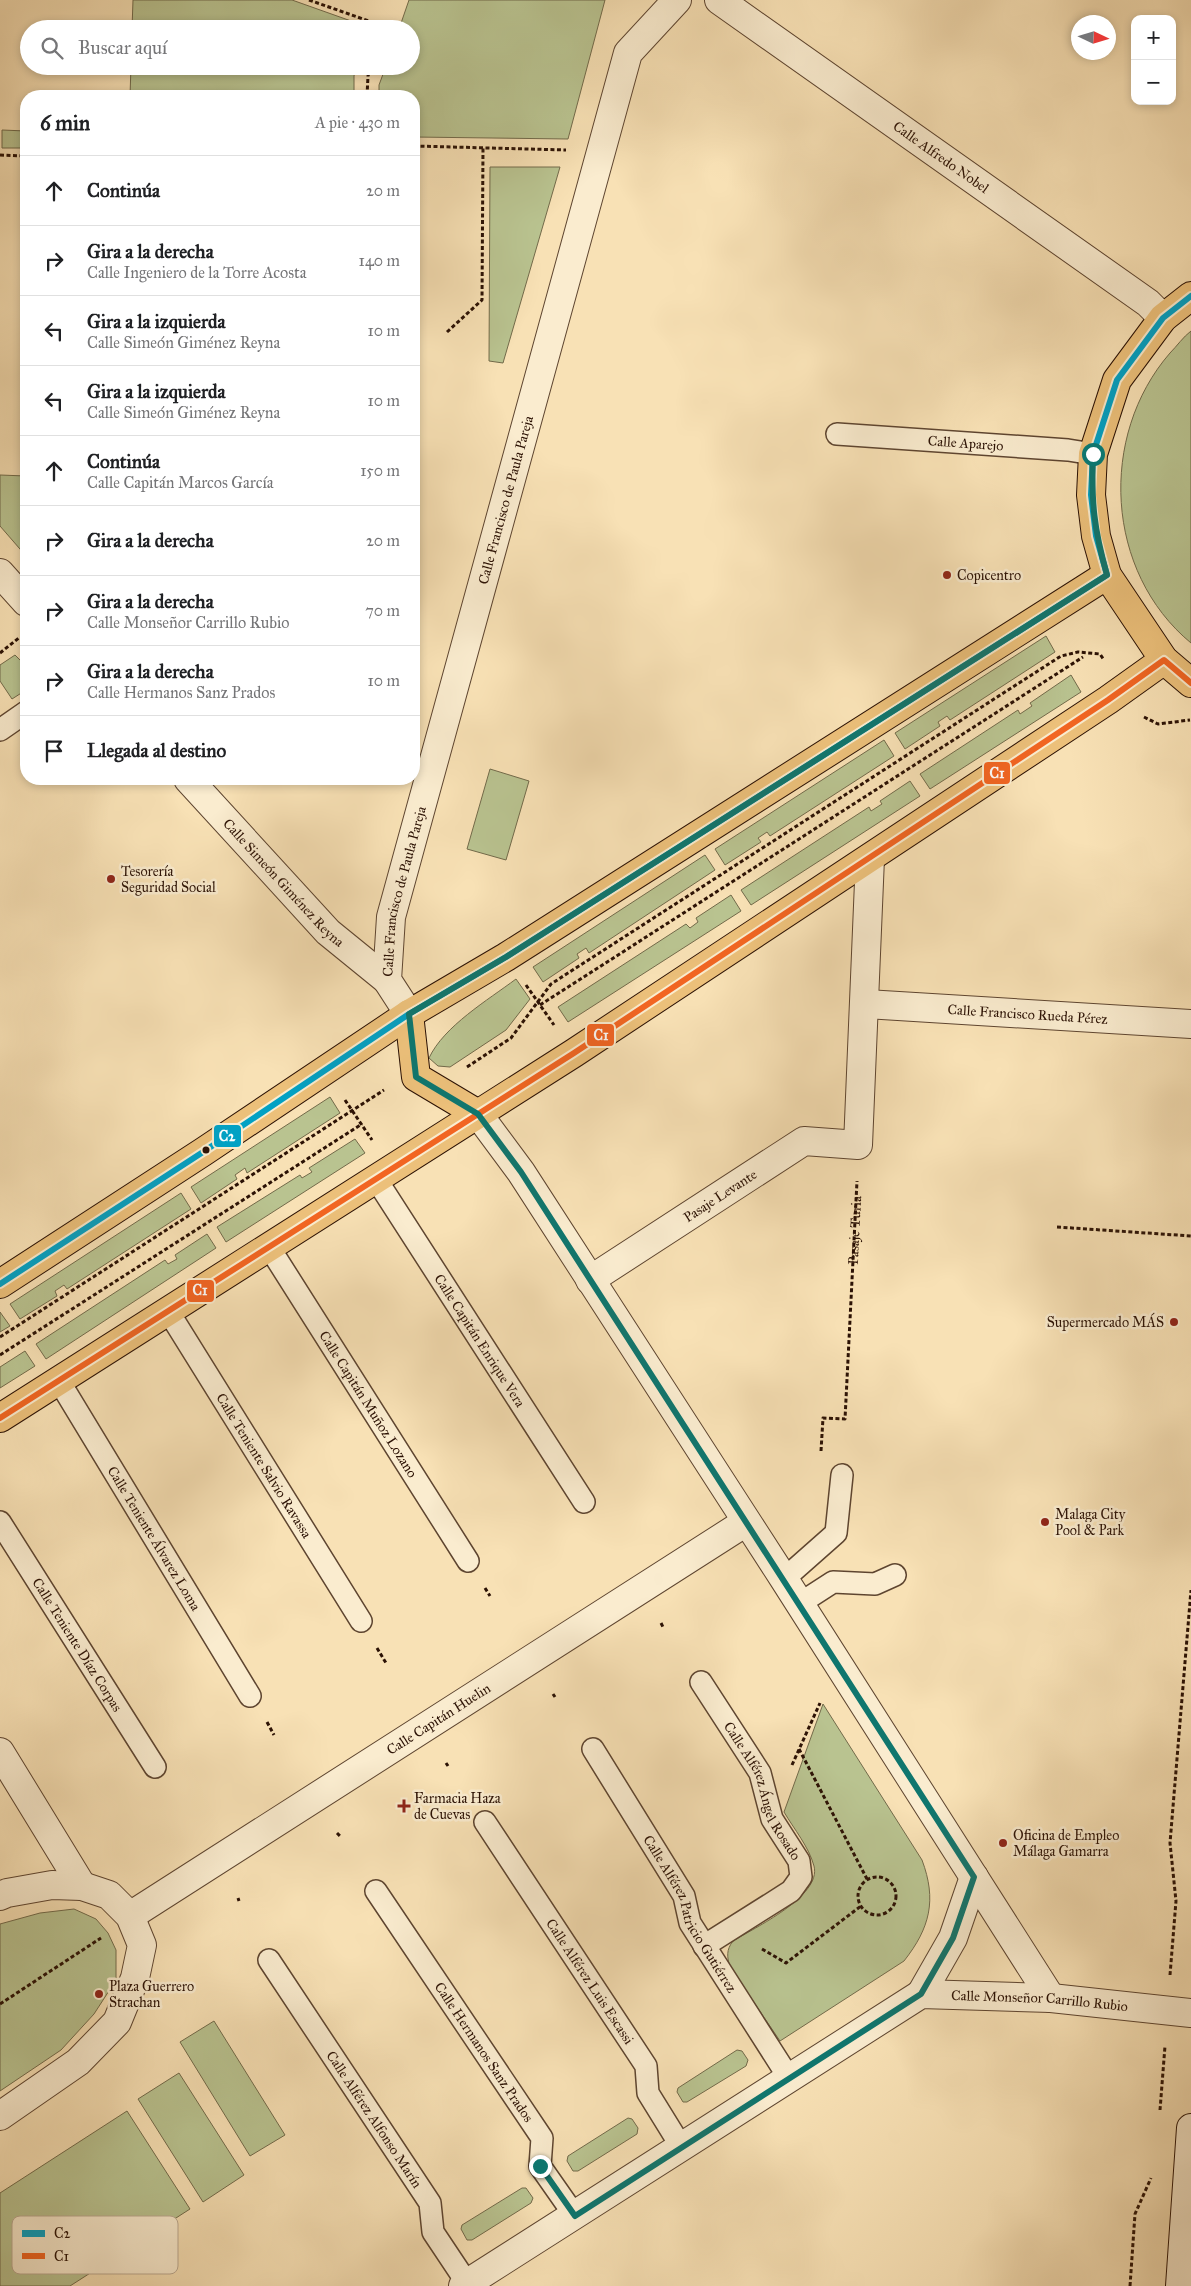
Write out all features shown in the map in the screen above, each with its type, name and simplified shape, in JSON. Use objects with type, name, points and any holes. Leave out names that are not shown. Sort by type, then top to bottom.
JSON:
[{"type":"main road","points":[[1191,296],[1163,318],[1117,380],[1093,454],[1091,495],[1095,528],[1107,575],[1164,660],[1191,683]]},
{"type":"main road","points":[[0,1284],[203,1152],[409,1014],[506,957],[1107,575]]},
{"type":"main road","points":[[0,1418],[574,1053],[1108,700],[1164,660]]},
{"type":"main road","points":[[409,1014],[416,1077],[478,1114]]},
{"type":"street","name":"Calle Francisco de Paula Pareja","points":[[409,1014],[387,980],[391,917],[628,53],[677,0]]},
{"type":"street","name":"Calle Alfredo Nobel","points":[[719,0],[1148,303],[1163,318]]},
{"type":"street","points":[[0,573],[20,595]]},
{"type":"street","name":"Calle Simeón Giménez Reyna","points":[[193,785],[328,932],[387,980]]},
{"type":"street","points":[[858,1145],[866,1004],[870,858]]},
{"type":"street","name":"Calle Francisco Rueda Pérez","points":[[866,1004],[1191,1024]]},
{"type":"street","points":[[478,1114],[521,1172],[784,1579],[1051,1998]]},
{"type":"street","name":"Pasaje Levante","points":[[590,1280],[804,1141],[858,1145]]},
{"type":"street","name":"Calle Capitán Huelin","points":[[130,1916],[746,1522]]},
{"type":"street","points":[[0,1752],[82,1886]]},
{"type":"street","points":[[465,2285],[921,1994],[953,1938],[974,1877]]},
{"type":"street","points":[[0,1896],[52,1885],[82,1886],[109,1895],[130,1916],[142,1945],[135,1978],[117,2022],[78,2062],[0,2116]]},
{"type":"street","name":"Calle Monseñor Carrillo Rubio","points":[[921,1994],[1051,1998],[1179,2012]]},
{"type":"street","points":[[1180,2286],[1191,2128]]},
{"type":"lane","name":"Calle Aparejo","points":[[837,434],[1068,450],[1093,454]]},
{"type":"lane","points":[[0,730],[20,716]]},
{"type":"lane","name":"Calle Capitán Enrique Vera","points":[[376,1179],[584,1502]]},
{"type":"lane","name":"Calle Capitán Muñoz Lozano","points":[[269,1247],[468,1560]]},
{"type":"lane","name":"Calle Teniente Salvio Ravassa","points":[[168,1311],[361,1621]]},
{"type":"lane","name":"Calle Teniente Álvarez Loma","points":[[59,1380],[250,1696]]},
{"type":"lane","points":[[784,1579],[836,1533],[842,1475]]},
{"type":"lane","name":"Calle Teniente Díaz Corpas","points":[[0,1522],[155,1767]]},
{"type":"lane","points":[[799,1604],[833,1582],[875,1584],[895,1575]]},
{"type":"lane","name":"Calle Alférez Ángel Rosado","points":[[701,1682],[760,1773],[772,1819],[799,1861],[801,1877],[791,1891],[728,1929],[704,1946]]},
{"type":"lane","name":"Calle Alférez Patricio Gutiérrez","points":[[593,1749],[684,1896],[690,1923],[789,2078]]},
{"type":"lane","name":"Calle Alférez Luis Escassi","points":[[485,1822],[646,2066],[648,2093],[682,2148]]},
{"type":"lane","name":"Calle Hermanos Sanz Prados","points":[[376,1892],[542,2138],[540,2166],[575,2216]]},
{"type":"lane","name":"Calle Alférez Alfonso Marín","points":[[269,1960],[430,2203],[433,2232],[465,2285]]},
{"type":"path","points":[[309,0],[365,20]]},
{"type":"path","points":[[367,90],[368,75]]},
{"type":"path","points":[[420,146],[565,150]]},
{"type":"path","points":[[447,332],[482,300],[484,148]]},
{"type":"path","points":[[0,155],[20,156]]},
{"type":"path","points":[[0,653],[20,637]]},
{"type":"path","points":[[0,1337],[389,1086],[431,1086],[450,1079],[511,1038],[539,1004],[551,984],[1061,656]]},
{"type":"path","points":[[539,1004],[1082,657]]},
{"type":"path","points":[[525,983],[557,1029]]},
{"type":"path","points":[[343,1097],[376,1146]]},
{"type":"path","points":[[0,1355],[362,1124]]},
{"type":"path","name":"Pasaje Turia","points":[[820,1457],[823,1418],[844,1419],[858,1145]]},
{"type":"path","points":[[1057,1227],[1191,1236]]},
{"type":"path","points":[[1160,2116],[1179,2012],[1176,1901],[1170,1843],[1191,1590]]},
{"type":"path","points":[[661,1623],[664,1627]]},
{"type":"path","points":[[792,1766],[824,1696]]},
{"type":"path","points":[[799,1749],[867,1879]]},
{"type":"path","points":[[878,1876],[889,1880],[896,1890],[896,1899],[886,1913],[877,1915],[868,1913],[861,1906],[858,1897],[860,1888],[867,1879],[878,1876]]},
{"type":"path","points":[[728,1929],[786,1963],[861,1906]]},
{"type":"path","points":[[0,2004],[108,1933]]},
{"type":"path","points":[[1130,2286],[1135,2214],[1152,2174]]},
{"type":"green space","points":[[133,0],[292,0],[348,20],[132,20]]},
{"type":"green space","points":[[409,0],[605,0],[568,139],[420,137],[420,90],[379,90],[383,75],[420,75],[420,20],[402,20]]},
{"type":"green space","points":[[131,75],[354,75],[354,90],[130,90]]},
{"type":"green space","points":[[2,130],[20,131],[20,148],[2,148]]},
{"type":"green space","points":[[490,167],[560,167],[503,363],[489,361]]},
{"type":"green space","points":[[1191,331],[1191,643],[1162,614],[1141,579],[1128,542],[1121,503],[1122,463],[1131,423],[1147,386],[1170,353]]},
{"type":"green space","points":[[0,475],[20,476],[20,549],[0,526]]},
{"type":"green space","points":[[1046,636],[1055,652],[950,720],[947,716],[938,722],[940,726],[905,749],[895,733]]},
{"type":"green space","points":[[15,655],[20,660],[20,694],[12,699],[0,681],[0,665]]},
{"type":"green space","points":[[1071,675],[1081,692],[930,789],[920,774],[1018,710],[1020,714],[1032,706],[1030,703]]},
{"type":"green space","points":[[884,740],[894,756],[770,836],[767,832],[758,838],[761,842],[725,865],[715,849]]},
{"type":"green space","points":[[490,769],[529,781],[506,860],[467,849]]},
{"type":"green space","points":[[910,781],[920,796],[751,905],[741,890],[869,807],[871,811],[882,804],[880,801]]},
{"type":"green space","points":[[705,855],[715,870],[589,953],[586,948],[577,954],[579,958],[543,982],[533,967]]},
{"type":"green space","points":[[731,895],[741,911],[568,1022],[558,1007],[686,924],[690,928],[698,922],[696,918]]},
{"type":"green space","points":[[516,979],[530,999],[506,1030],[450,1067],[438,1066],[429,1058],[436,1046],[456,1024]]},
{"type":"green space","points":[[330,1097],[340,1113],[247,1173],[245,1168],[235,1175],[237,1179],[201,1203],[191,1187]]},
{"type":"green space","points":[[355,1139],[365,1153],[226,1242],[217,1227],[300,1175],[302,1178],[312,1172],[309,1168]]},
{"type":"green space","points":[[181,1193],[191,1209],[67,1289],[64,1285],[55,1291],[57,1296],[20,1319],[10,1304]]},
{"type":"green space","points":[[207,1234],[216,1248],[46,1359],[36,1344],[165,1260],[168,1264],[177,1259],[175,1255]]},
{"type":"green space","points":[[0,1312],[10,1326],[0,1332]]},
{"type":"green space","points":[[25,1351],[35,1366],[0,1388],[0,1367]]},
{"type":"green space","points":[[823,1704],[922,1860],[927,1874],[930,1901],[925,1925],[920,1937],[904,1961],[780,2041],[730,1967],[728,1954],[729,1947],[733,1941],[784,1910],[808,1889],[814,1877],[814,1866],[809,1852],[784,1812]]},
{"type":"green space","points":[[74,1909],[96,1919],[108,1933],[116,1950],[116,1980],[94,2014],[61,2050],[0,2091],[0,1924],[40,1913]]},
{"type":"green space","points":[[214,2021],[285,2135],[250,2156],[180,2042]]},
{"type":"green space","points":[[737,2050],[742,2051],[748,2060],[746,2066],[687,2102],[683,2102],[677,2092],[678,2088]]},
{"type":"green space","points":[[179,2073],[244,2175],[203,2202],[138,2099]]},
{"type":"green space","points":[[127,2111],[190,2209],[178,2217],[12,2216],[12,2274],[89,2274],[70,2286],[0,2286],[0,2193]]},
{"type":"green space","points":[[628,2118],[632,2119],[638,2128],[637,2134],[578,2171],[573,2171],[567,2161],[568,2156]]},
{"type":"green space","points":[[522,2188],[526,2188],[533,2198],[531,2203],[472,2240],[467,2240],[461,2229],[462,2225]]},
{"type":"transit line","name":"C2","points":[[0,1284],[203,1152],[409,1014],[506,957],[1107,575],[1096,536],[1091,495],[1093,454],[1117,380],[1163,318],[1191,296]]},
{"type":"transit line","name":"C1","points":[[0,1418],[574,1053],[1108,700],[1164,660],[1191,683]]},
{"type":"place","name":"Copicentro","points":[[947,575]]},
{"type":"place","name":"Tesorería Seguridad Social","points":[[111,879]]},
{"type":"place","name":"Supermercado MÁS","points":[[1174,1322]]},
{"type":"place","name":"Malaga City Pool & Park","points":[[1045,1522]]},
{"type":"place","name":"Farmacia Haza de Cuevas","points":[[404,1806]]},
{"type":"place","name":"Oficina de Empleo Málaga Gamarra","points":[[1003,1843]]},
{"type":"place","name":"Plaza Guerrero Strachan","points":[[99,1994]]},
{"type":"route","points":[[540,2166],[575,2216],[921,1994],[953,1938],[974,1877],[521,1172],[478,1114],[416,1077],[409,1014],[506,957],[1107,575],[1096,536],[1091,495],[1093,454]]}]
